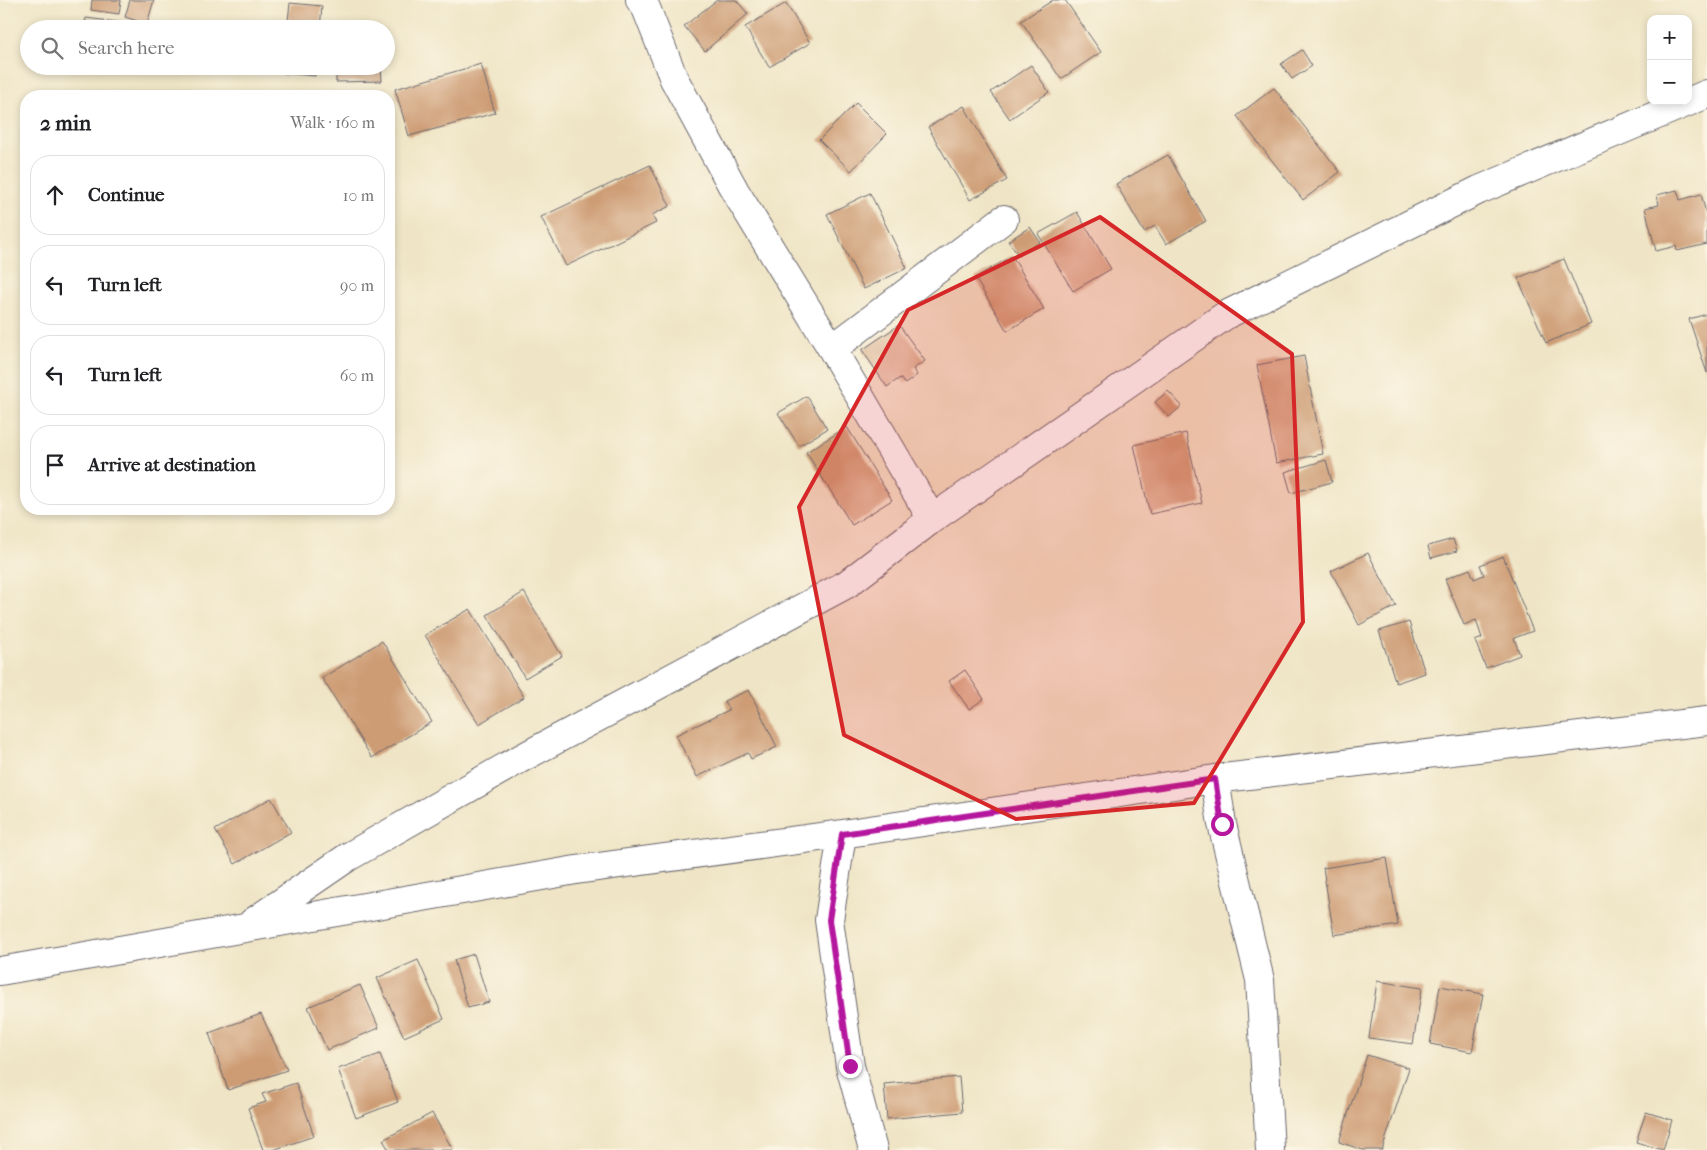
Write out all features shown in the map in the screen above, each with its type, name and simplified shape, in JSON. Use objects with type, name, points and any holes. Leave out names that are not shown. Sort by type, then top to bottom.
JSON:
[{"type":"street","points":[[640,0],[646,8],[674,78],[735,191],[832,349],[932,519]]},
{"type":"street","points":[[246,926],[348,858],[518,760],[847,584],[932,519],[1226,315],[1479,190],[1707,94]]},
{"type":"street","points":[[832,349],[1004,219]]},
{"type":"street","points":[[0,971],[246,926],[576,870],[842,834],[1215,779],[1707,722]]},
{"type":"street","points":[[1215,779],[1222,824],[1260,980],[1270,1150]]},
{"type":"street","points":[[842,834],[829,920],[850,1066],[874,1150]]},
{"type":"highlighted area","points":[[1100,217],[1292,354],[1303,622],[1194,803],[1016,819],[844,735],[799,507],[908,310]]},
{"type":"building","points":[[92,0],[121,0],[119,14],[91,10]]},
{"type":"building","points":[[130,0],[154,0],[148,20],[134,20],[125,17]]},
{"type":"building","points":[[717,0],[736,0],[748,14],[705,51],[684,26]]},
{"type":"building","points":[[1053,0],[1065,0],[1101,52],[1061,79],[1021,21]]},
{"type":"building","points":[[290,3],[322,6],[321,20],[288,20]]},
{"type":"building","points":[[786,3],[810,43],[769,67],[745,27]]},
{"type":"building","points":[[86,18],[102,20],[86,20]]},
{"type":"building","points":[[1302,50],[1312,66],[1292,79],[1281,64]]},
{"type":"building","points":[[481,64],[495,113],[409,136],[395,89]]},
{"type":"building","points":[[1031,65],[1049,92],[1010,119],[991,92]]},
{"type":"building","points":[[336,75],[382,75],[382,81],[336,82]]},
{"type":"building","points":[[1274,88],[1340,172],[1303,200],[1237,116]]},
{"type":"building","points":[[856,103],[887,134],[851,171],[819,140]]},
{"type":"building","points":[[964,106],[1007,180],[970,200],[928,127]]},
{"type":"building","points":[[1168,155],[1206,221],[1166,244],[1155,226],[1144,232],[1116,184]]},
{"type":"building","points":[[650,165],[670,206],[652,215],[656,223],[566,266],[541,217]]},
{"type":"building","points":[[1677,190],[1680,200],[1701,194],[1707,217],[1707,244],[1677,251],[1676,246],[1656,251],[1645,208],[1659,205],[1657,195]]},
{"type":"building","points":[[870,193],[907,268],[864,289],[827,214]]},
{"type":"building","points":[[1077,212],[1111,269],[1073,291],[1038,234]]},
{"type":"building","points":[[1030,227],[1040,242],[1019,256],[1008,241]]},
{"type":"building","points":[[1012,256],[1044,309],[1007,331],[975,278]]},
{"type":"building","points":[[1564,259],[1591,324],[1546,343],[1518,278]]},
{"type":"building","points":[[1707,314],[1707,373],[1689,319]]},
{"type":"building","points":[[899,325],[925,361],[913,369],[917,375],[905,384],[900,378],[887,387],[862,350]]},
{"type":"building","points":[[1304,356],[1323,454],[1276,463],[1257,365]]},
{"type":"building","points":[[1168,391],[1182,406],[1169,417],[1155,402]]},
{"type":"building","points":[[807,396],[827,429],[799,446],[778,413]]},
{"type":"building","points":[[847,427],[892,500],[852,525],[806,452]]},
{"type":"building","points":[[1186,433],[1202,503],[1150,514],[1134,445]]},
{"type":"building","points":[[1326,460],[1332,482],[1291,493],[1285,472]]},
{"type":"building","points":[[1453,539],[1457,551],[1431,558],[1428,546]]},
{"type":"building","points":[[1368,553],[1396,606],[1359,625],[1331,571]]},
{"type":"building","points":[[1503,556],[1533,631],[1514,638],[1520,655],[1486,668],[1475,641],[1482,638],[1476,620],[1464,625],[1445,579],[1470,569],[1474,579],[1484,575],[1480,565]]},
{"type":"building","points":[[524,592],[562,656],[525,678],[487,615]]},
{"type":"building","points":[[470,609],[524,697],[479,724],[425,635]]},
{"type":"building","points":[[1409,622],[1425,673],[1396,683],[1379,631]]},
{"type":"building","points":[[382,641],[432,722],[372,758],[322,678]]},
{"type":"building","points":[[965,670],[984,699],[969,709],[949,681]]},
{"type":"building","points":[[749,690],[777,747],[751,759],[748,753],[697,777],[676,735],[729,710],[724,701]]},
{"type":"building","points":[[271,798],[291,832],[235,864],[215,830]]},
{"type":"building","points":[[1387,858],[1398,925],[1334,935],[1323,868]]},
{"type":"building","points":[[474,954],[489,1002],[468,1008],[454,960]]},
{"type":"building","points":[[418,960],[444,1019],[404,1037],[377,978]]},
{"type":"building","points":[[1377,981],[1422,988],[1413,1044],[1369,1038]]},
{"type":"building","points":[[360,985],[379,1028],[327,1050],[308,1007]]},
{"type":"building","points":[[1440,986],[1483,994],[1472,1052],[1430,1044]]},
{"type":"building","points":[[261,1014],[287,1070],[228,1090],[209,1033]]},
{"type":"building","points":[[380,1054],[398,1102],[356,1118],[338,1069]]},
{"type":"building","points":[[1367,1055],[1409,1068],[1382,1150],[1363,1150],[1339,1142]]},
{"type":"building","points":[[959,1077],[962,1112],[887,1119],[884,1084]]},
{"type":"building","points":[[296,1083],[314,1136],[273,1150],[263,1150],[248,1108],[266,1102],[262,1094]]},
{"type":"building","points":[[1646,1112],[1672,1120],[1663,1150],[1636,1142]]},
{"type":"building","points":[[432,1113],[453,1150],[389,1150],[383,1140]]},
{"type":"route","points":[[850,1066],[829,920],[842,834],[1215,779],[1222,824]]}]
